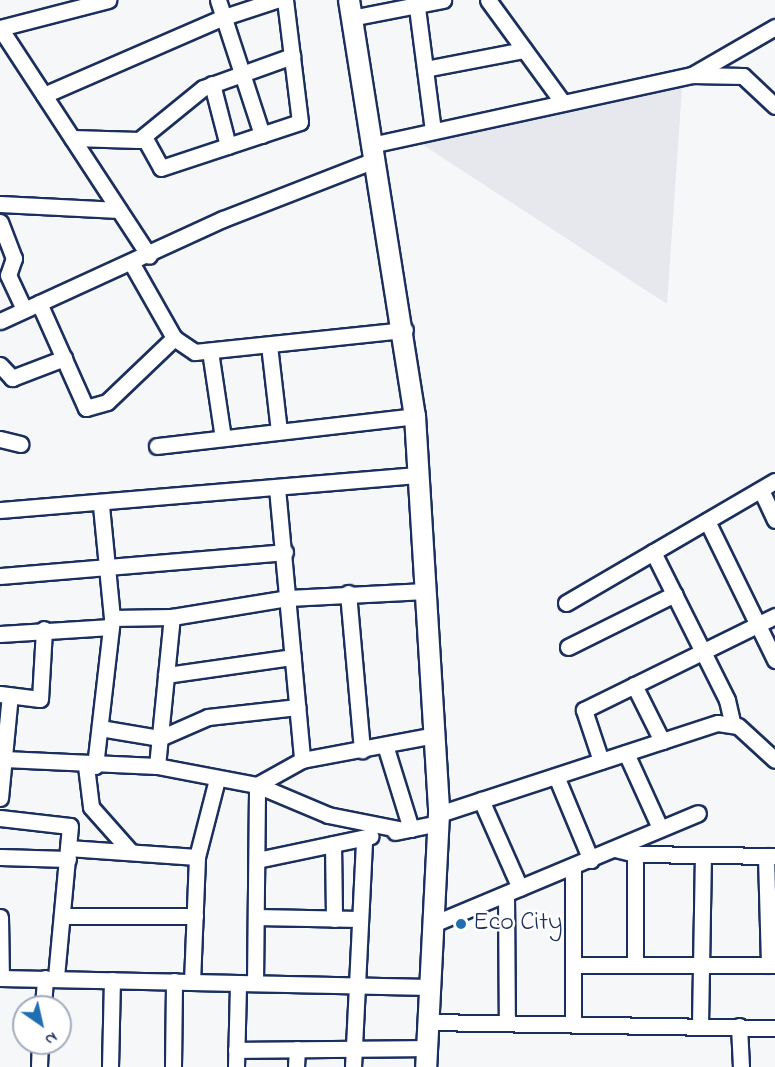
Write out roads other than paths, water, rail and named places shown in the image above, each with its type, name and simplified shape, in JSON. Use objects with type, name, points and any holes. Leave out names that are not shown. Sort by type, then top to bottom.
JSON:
[{"type":"main road","points":[[350,9],[372,152],[405,330],[415,416],[436,735],[439,818],[426,1058]]},
{"type":"street","points":[[108,0],[2,36],[44,95],[149,256]]},
{"type":"street","points":[[218,0],[221,18],[262,135]]},
{"type":"street","points":[[44,95],[221,18],[276,0]]},
{"type":"street","points":[[144,137],[161,168],[262,135],[302,119],[285,0]]},
{"type":"street","points":[[350,9],[443,0]]},
{"type":"street","points":[[488,0],[563,103]]},
{"type":"street","points":[[417,3],[433,131]]},
{"type":"street","points":[[692,75],[775,27]]},
{"type":"street","points":[[425,69],[524,50]]},
{"type":"street","points":[[72,138],[144,137],[191,95],[212,84],[292,56]]},
{"type":"street","points":[[0,321],[132,264],[223,219],[372,152],[433,131],[692,75],[743,76],[775,106]]},
{"type":"street","points":[[212,84],[228,146]]},
{"type":"street","points":[[0,204],[119,210]]},
{"type":"street","points":[[0,222],[14,258],[4,276],[24,309]]},
{"type":"street","points":[[132,264],[174,338],[195,352],[405,330]]},
{"type":"street","points":[[39,303],[86,408],[99,408],[174,338]]},
{"type":"street","points":[[269,345],[279,431]]},
{"type":"street","points":[[210,351],[223,438]]},
{"type":"street","points":[[0,365],[12,378],[64,358]]},
{"type":"street","points":[[157,446],[415,416]]},
{"type":"street","points":[[0,439],[20,444]]},
{"type":"street","points":[[0,510],[101,505],[419,475]]},
{"type":"street","points":[[566,603],[775,481]]},
{"type":"street","points":[[278,488],[302,760]]},
{"type":"street","points":[[760,490],[775,520]]},
{"type":"street","points":[[101,505],[108,565],[111,623],[100,728],[91,766],[91,807],[131,852]]},
{"type":"street","points":[[707,520],[775,660]]},
{"type":"street","points":[[0,576],[108,565],[285,552]]},
{"type":"street","points":[[653,552],[704,651],[732,722],[775,760]]},
{"type":"street","points":[[0,634],[172,617],[288,598],[348,593],[426,591]]},
{"type":"street","points":[[348,593],[362,750]]},
{"type":"street","points":[[568,647],[675,594]]},
{"type":"street","points":[[600,761],[584,710],[775,616]]},
{"type":"street","points":[[157,766],[172,617]]},
{"type":"street","points":[[0,798],[4,759],[5,694],[40,699],[44,628]]},
{"type":"street","points":[[166,675],[293,657]]},
{"type":"street","points":[[634,685],[662,741]]},
{"type":"street","points":[[100,728],[160,738],[208,717],[297,707]]},
{"type":"street","points":[[256,860],[407,829],[481,800],[662,741],[732,722]]},
{"type":"street","points":[[257,785],[302,760],[436,735]]},
{"type":"street","points":[[385,745],[407,829]]},
{"type":"street","points":[[626,753],[660,828]]},
{"type":"street","points":[[4,759],[91,766],[157,766],[257,785],[328,815],[407,829]]},
{"type":"street","points":[[556,776],[591,860]]},
{"type":"street","points":[[192,982],[197,857],[217,779]]},
{"type":"street","points":[[255,983],[257,785]]},
{"type":"street","points":[[481,800],[513,891],[507,1022]]},
{"type":"street","points":[[433,924],[591,860],[698,813]]},
{"type":"street","points":[[0,818],[70,826],[64,916],[46,995]]},
{"type":"street","points":[[353,1067],[364,838]]},
{"type":"street","points":[[333,844],[334,919]]},
{"type":"street","points":[[573,965],[772,965],[770,856],[635,854],[615,849]]},
{"type":"street","points":[[0,857],[131,852],[197,857]]},
{"type":"street","points":[[635,854],[635,964]]},
{"type":"street","points":[[700,1025],[699,965],[703,856]]},
{"type":"street","points":[[573,866],[573,1022]]},
{"type":"street","points":[[64,916],[195,916]]},
{"type":"street","points":[[0,917],[1,978],[430,987]]},
{"type":"street","points":[[256,917],[360,920]]},
{"type":"street","points":[[110,1067],[112,980]]},
{"type":"street","points":[[172,1067],[174,981]]},
{"type":"street","points":[[236,1067],[238,983]]},
{"type":"street","points":[[429,1022],[573,1022],[775,1028]]},
{"type":"street","points":[[739,1026],[741,1067]]},
{"type":"street","points":[[296,1067],[297,1049]]},
{"type":"street","points":[[236,1050],[354,1049],[426,1058]]},
{"type":"place","name":"Eco City","points":[[461,924]]}]
